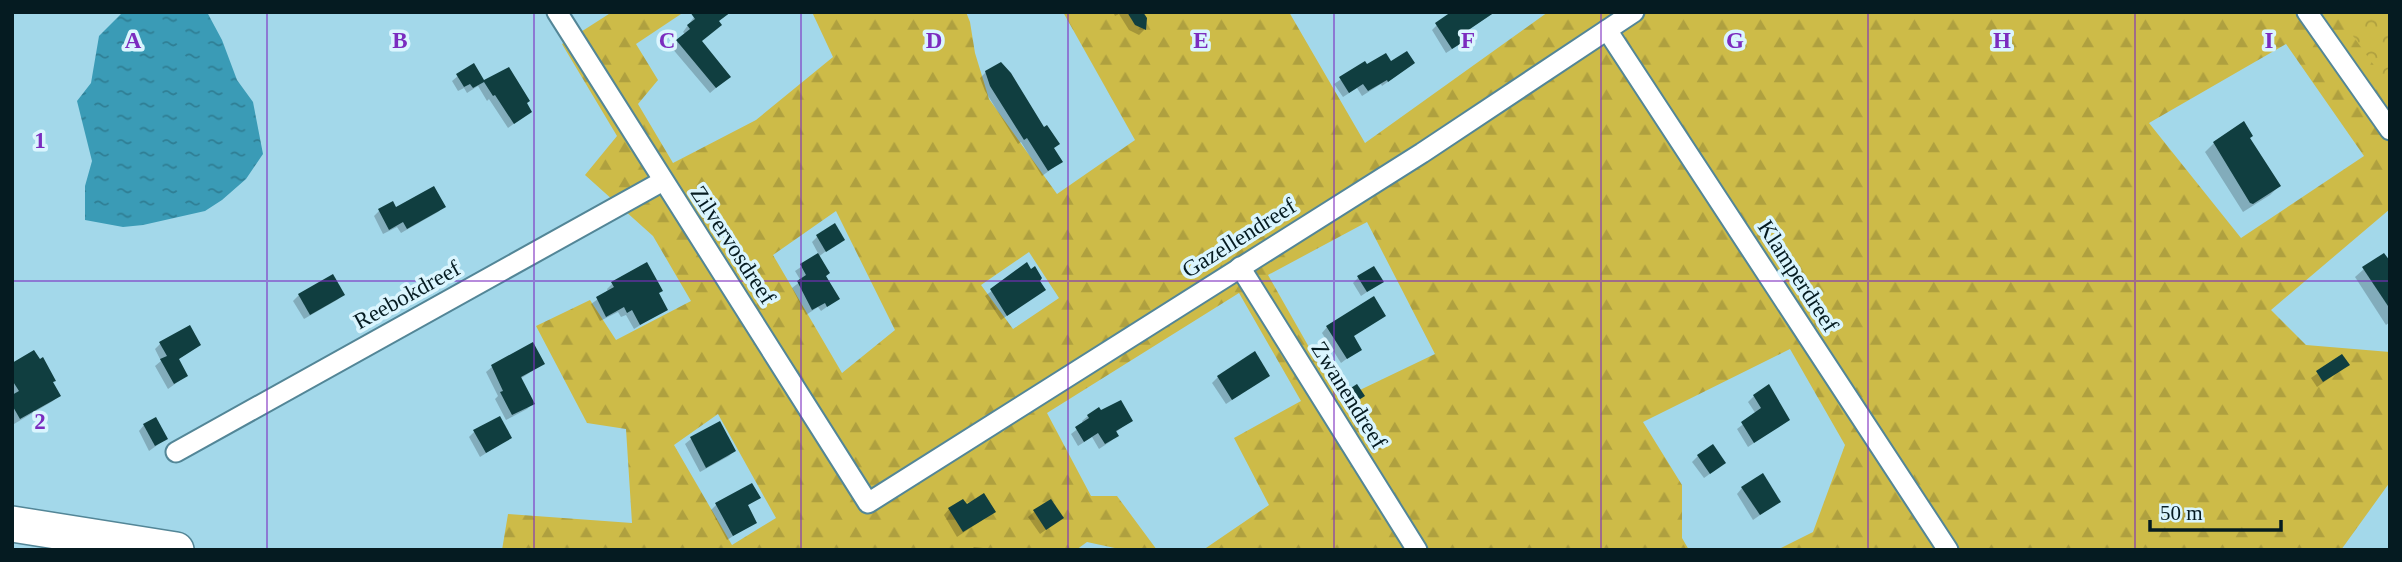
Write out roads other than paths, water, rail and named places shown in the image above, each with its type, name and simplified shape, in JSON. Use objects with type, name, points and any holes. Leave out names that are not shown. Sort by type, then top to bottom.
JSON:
[{"type":"highway","points":[[12,524],[176,550]]},
{"type":"street","name":"Zilvervosdreef","points":[[557,12],[868,503]]},
{"type":"street","name":"Gazellendreef","points":[[868,503],[1422,153],[1634,12]]},
{"type":"street","points":[[2308,12],[2390,130]]},
{"type":"street","name":"Klamperdreef","points":[[1607,30],[1948,550]]},
{"type":"street","name":"Reebokdreef","points":[[176,452],[663,181]]},
{"type":"street","name":"Zwanendreef","points":[[1240,267],[1417,550]]},
{"type":"water","points":[[123,12],[207,12],[222,40],[237,80],[253,102],[263,154],[246,179],[205,211],[123,227],[85,220],[85,186],[92,161],[77,101],[91,83],[99,36]]}]
